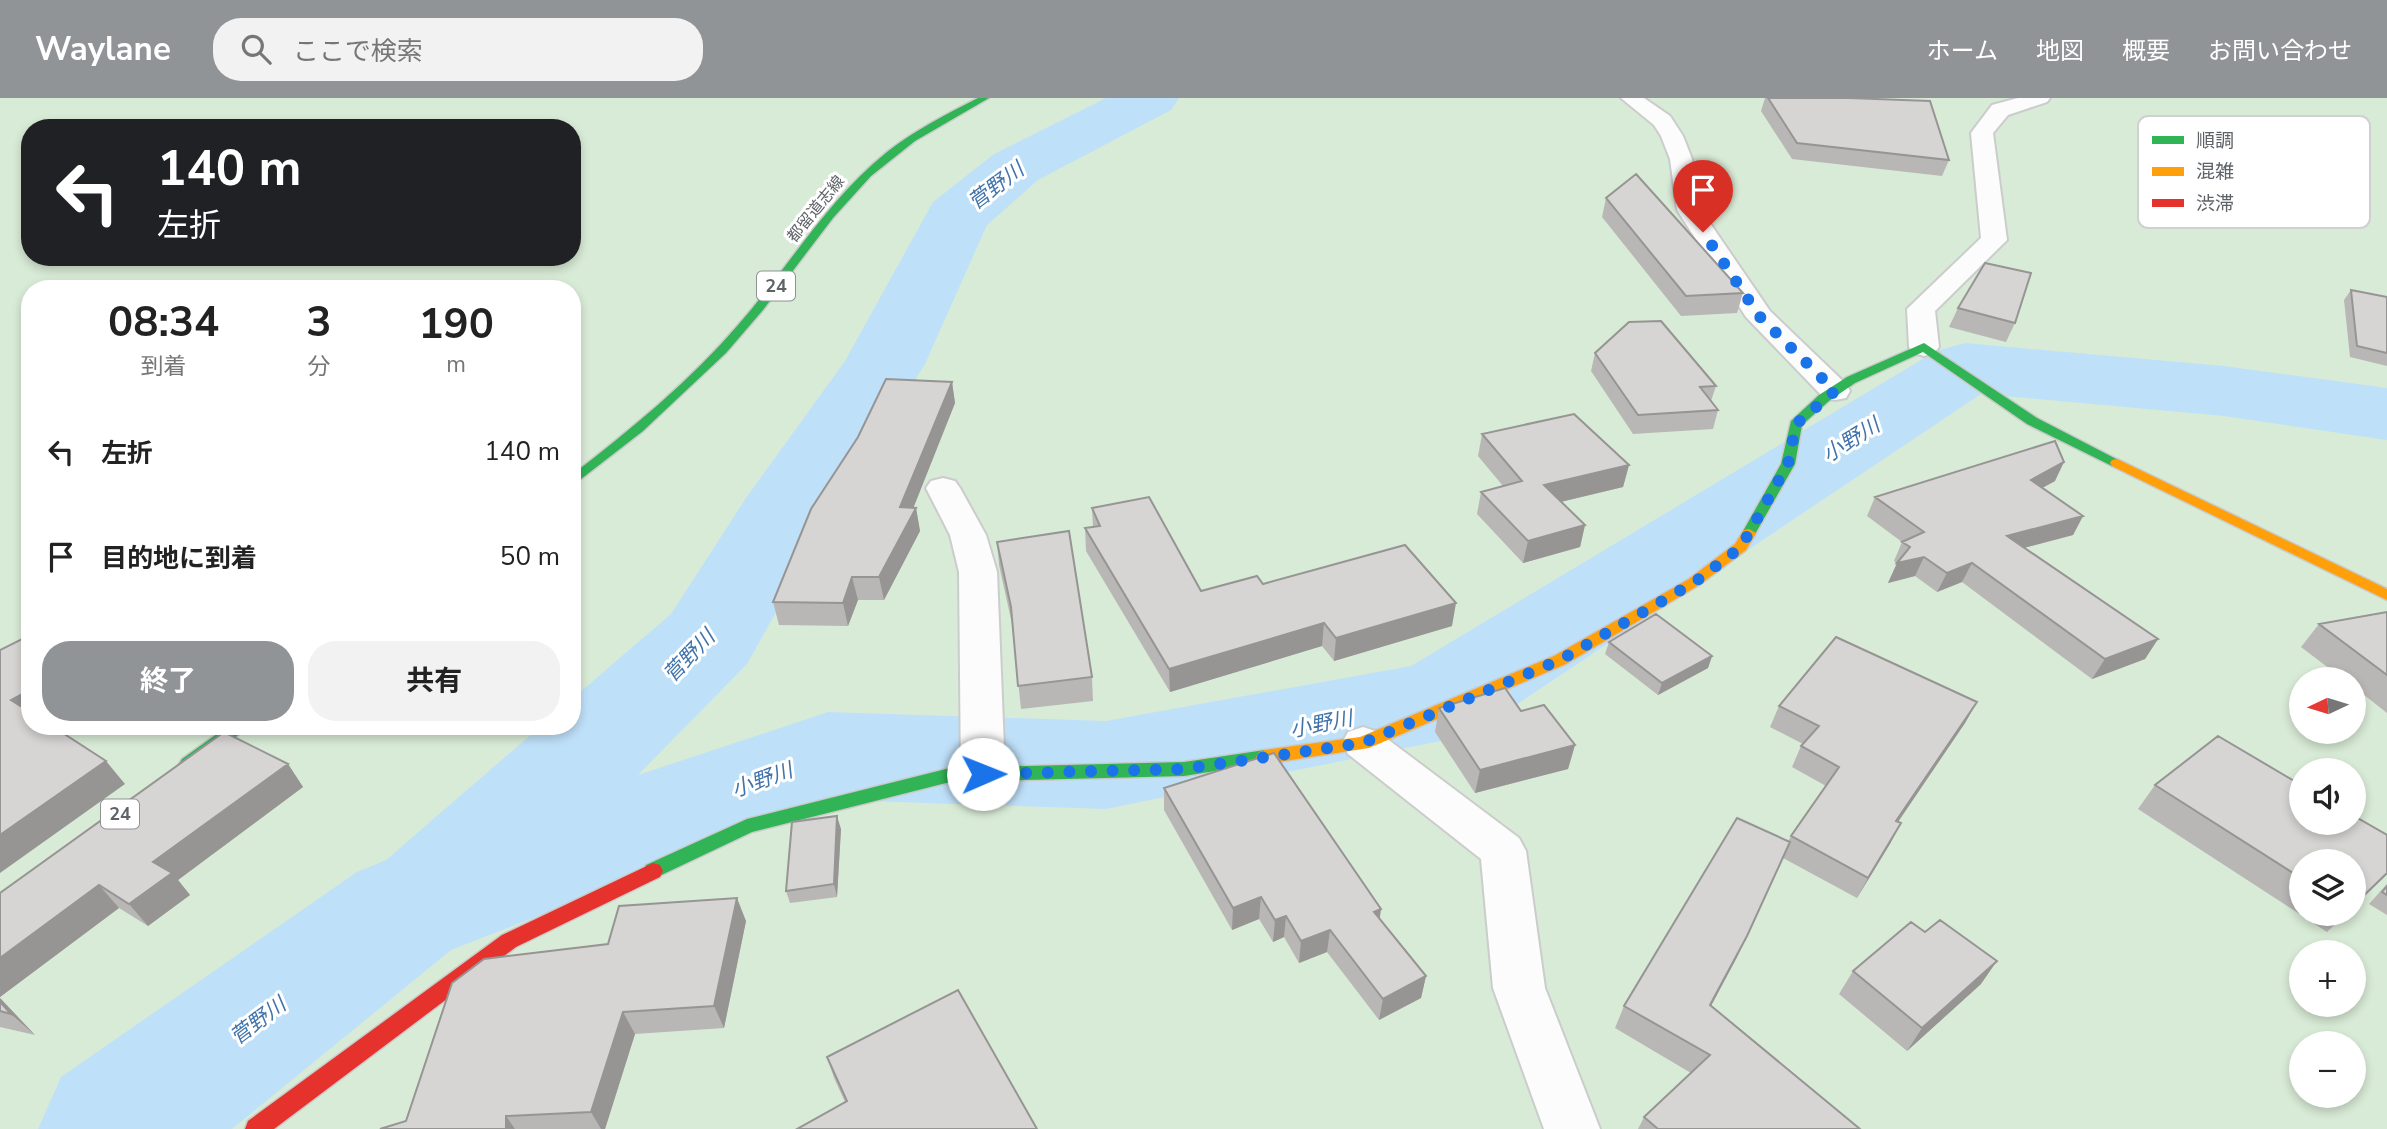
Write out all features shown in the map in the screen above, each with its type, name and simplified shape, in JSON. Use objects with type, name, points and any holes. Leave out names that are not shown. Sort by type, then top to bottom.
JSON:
[{"type":"street","name":"都留道志線","points":[[581,475],[629,438],[693,381],[743,327],[846,197],[878,164],[915,136],[985,98]]},
{"type":"street","points":[[1632,98],[1662,121],[1672,136],[1681,159],[1689,210],[1760,317],[1835,391]]},
{"type":"street","points":[[1924,347],[1921,309],[1994,240],[1982,134],[2000,110],[2040,98]]},
{"type":"street","points":[[256,1129],[509,941],[747,827],[950,775],[1184,769],[1363,743],[1560,660],[1695,582],[1741,547],[1788,464],[1796,424],[1835,391],[1924,347]]},
{"type":"street","points":[[1924,347],[2032,421],[2387,596]]},
{"type":"street","points":[[943,488],[968,534],[978,572],[983,774]]},
{"type":"street","points":[[175,774],[229,735]]},
{"type":"street","points":[[1363,743],[1503,851],[1518,988],[1572,1129]]},
{"type":"green space","points":[[0,98],[2387,98],[2387,1129],[0,1129]]},
{"type":"building","points":[[1768,98],[1930,101],[1949,160],[1797,143]]},
{"type":"building","points":[[1636,174],[1743,293],[1686,296],[1606,198]]},
{"type":"building","points":[[1985,263],[2031,273],[2015,323],[1958,308]]},
{"type":"building","points":[[2351,290],[2387,297],[2387,353],[2357,346]]},
{"type":"building","points":[[1661,321],[1716,386],[1700,387],[1718,410],[1638,415],[1595,353],[1629,322]]},
{"type":"building","points":[[886,379],[952,382],[900,507],[916,508],[879,577],[852,577],[843,603],[773,602],[811,509],[858,437]]},
{"type":"building","points":[[1574,414],[1629,465],[1544,485],[1585,525],[1528,541],[1481,492],[1522,481],[1482,434]]},
{"type":"building","points":[[2055,441],[2064,462],[2031,480],[2083,516],[2007,536],[2158,639],[2105,659],[1972,563],[1947,573],[1924,557],[1897,563],[1910,547],[1902,542],[1924,532],[1875,497]]},
{"type":"building","points":[[1149,497],[1201,591],[1257,576],[1263,584],[1405,545],[1456,603],[1336,638],[1324,623],[1169,669],[1085,528],[1100,526],[1092,508]]},
{"type":"building","points":[[1069,531],[1092,677],[1018,686],[1011,607],[997,542]]},
{"type":"building","points":[[2387,612],[2387,675],[2319,624]]},
{"type":"building","points":[[1656,614],[1712,656],[1662,683],[1609,642]]},
{"type":"building","points":[[1836,637],[1977,702],[1896,821],[1901,823],[1868,878],[1791,836],[1839,767],[1801,746],[1819,726],[1779,706]]},
{"type":"building","points":[[21,640],[21,695],[11,700],[21,706],[21,735],[66,735],[106,761],[0,835],[0,650]]},
{"type":"building","points":[[1505,688],[1521,711],[1544,705],[1575,745],[1480,770],[1439,708]]},
{"type":"building","points":[[220,735],[230,735],[288,764],[153,862],[172,873],[129,904],[99,885],[0,958],[0,893]]},
{"type":"building","points":[[2218,736],[2289,778],[2289,835],[2366,835],[2366,823],[2387,835],[2387,873],[2366,893],[2366,849],[2289,849],[2289,870],[2155,785]]},
{"type":"building","points":[[1274,753],[1381,909],[1374,912],[1426,976],[1383,999],[1330,930],[1301,941],[1286,916],[1275,920],[1261,897],[1233,908],[1164,788]]},
{"type":"building","points":[[837,816],[834,884],[786,891],[792,822]]},
{"type":"building","points":[[1737,818],[1790,842],[1747,936],[1710,1005],[1860,1129],[1658,1129],[1644,1117],[1710,1055],[1624,1006]]},
{"type":"building","points":[[737,898],[714,1006],[623,1012],[591,1112],[506,1116],[506,1129],[380,1129],[406,1121],[452,983],[484,959],[608,944],[619,906]]},
{"type":"building","points":[[1940,920],[1997,961],[1922,1028],[1853,971],[1911,922],[1925,932]]},
{"type":"building","points":[[958,990],[1037,1129],[797,1129],[847,1101],[827,1057]]},
{"type":"building","points":[[0,1002],[11,1014],[0,1011]]},
{"type":"waterway","name":"菅野川","points":[[433,898],[709,639],[793,498],[884,364],[957,216],[1016,167],[1151,98]]},
{"type":"waterway","name":"小野川","points":[[433,898],[828,756],[1106,765],[1440,701],[1965,368],[2224,391],[2387,414]]},
{"type":"waterway","name":"菅野川","points":[[115,1129],[404,911],[433,898]]},
{"type":"traffic: fast","points":[[581,475],[660,409],[722,350],[829,216],[868,174],[912,139],[985,98]]},
{"type":"traffic: fast","points":[[1749,533],[1788,464],[1796,424],[1824,398],[1851,380],[1924,347],[2032,421],[2117,463]]},
{"type":"traffic: fast","points":[[188,764],[228,735]]},
{"type":"traffic: fast","points":[[653,871],[747,826],[950,775],[1184,769],[1265,757]]},
{"type":"traffic: slow","points":[[2117,463],[2387,595]]},
{"type":"traffic: slow","points":[[1265,757],[1363,743],[1560,660],[1694,582],[1741,547],[1749,533]]},
{"type":"traffic: jam","points":[[256,1129],[509,941],[653,871]]},
{"type":"route","points":[[983,774],[1184,769],[1363,743],[1560,660],[1695,582],[1741,547],[1788,464],[1796,424],[1835,391],[1760,317],[1703,232]]}]
